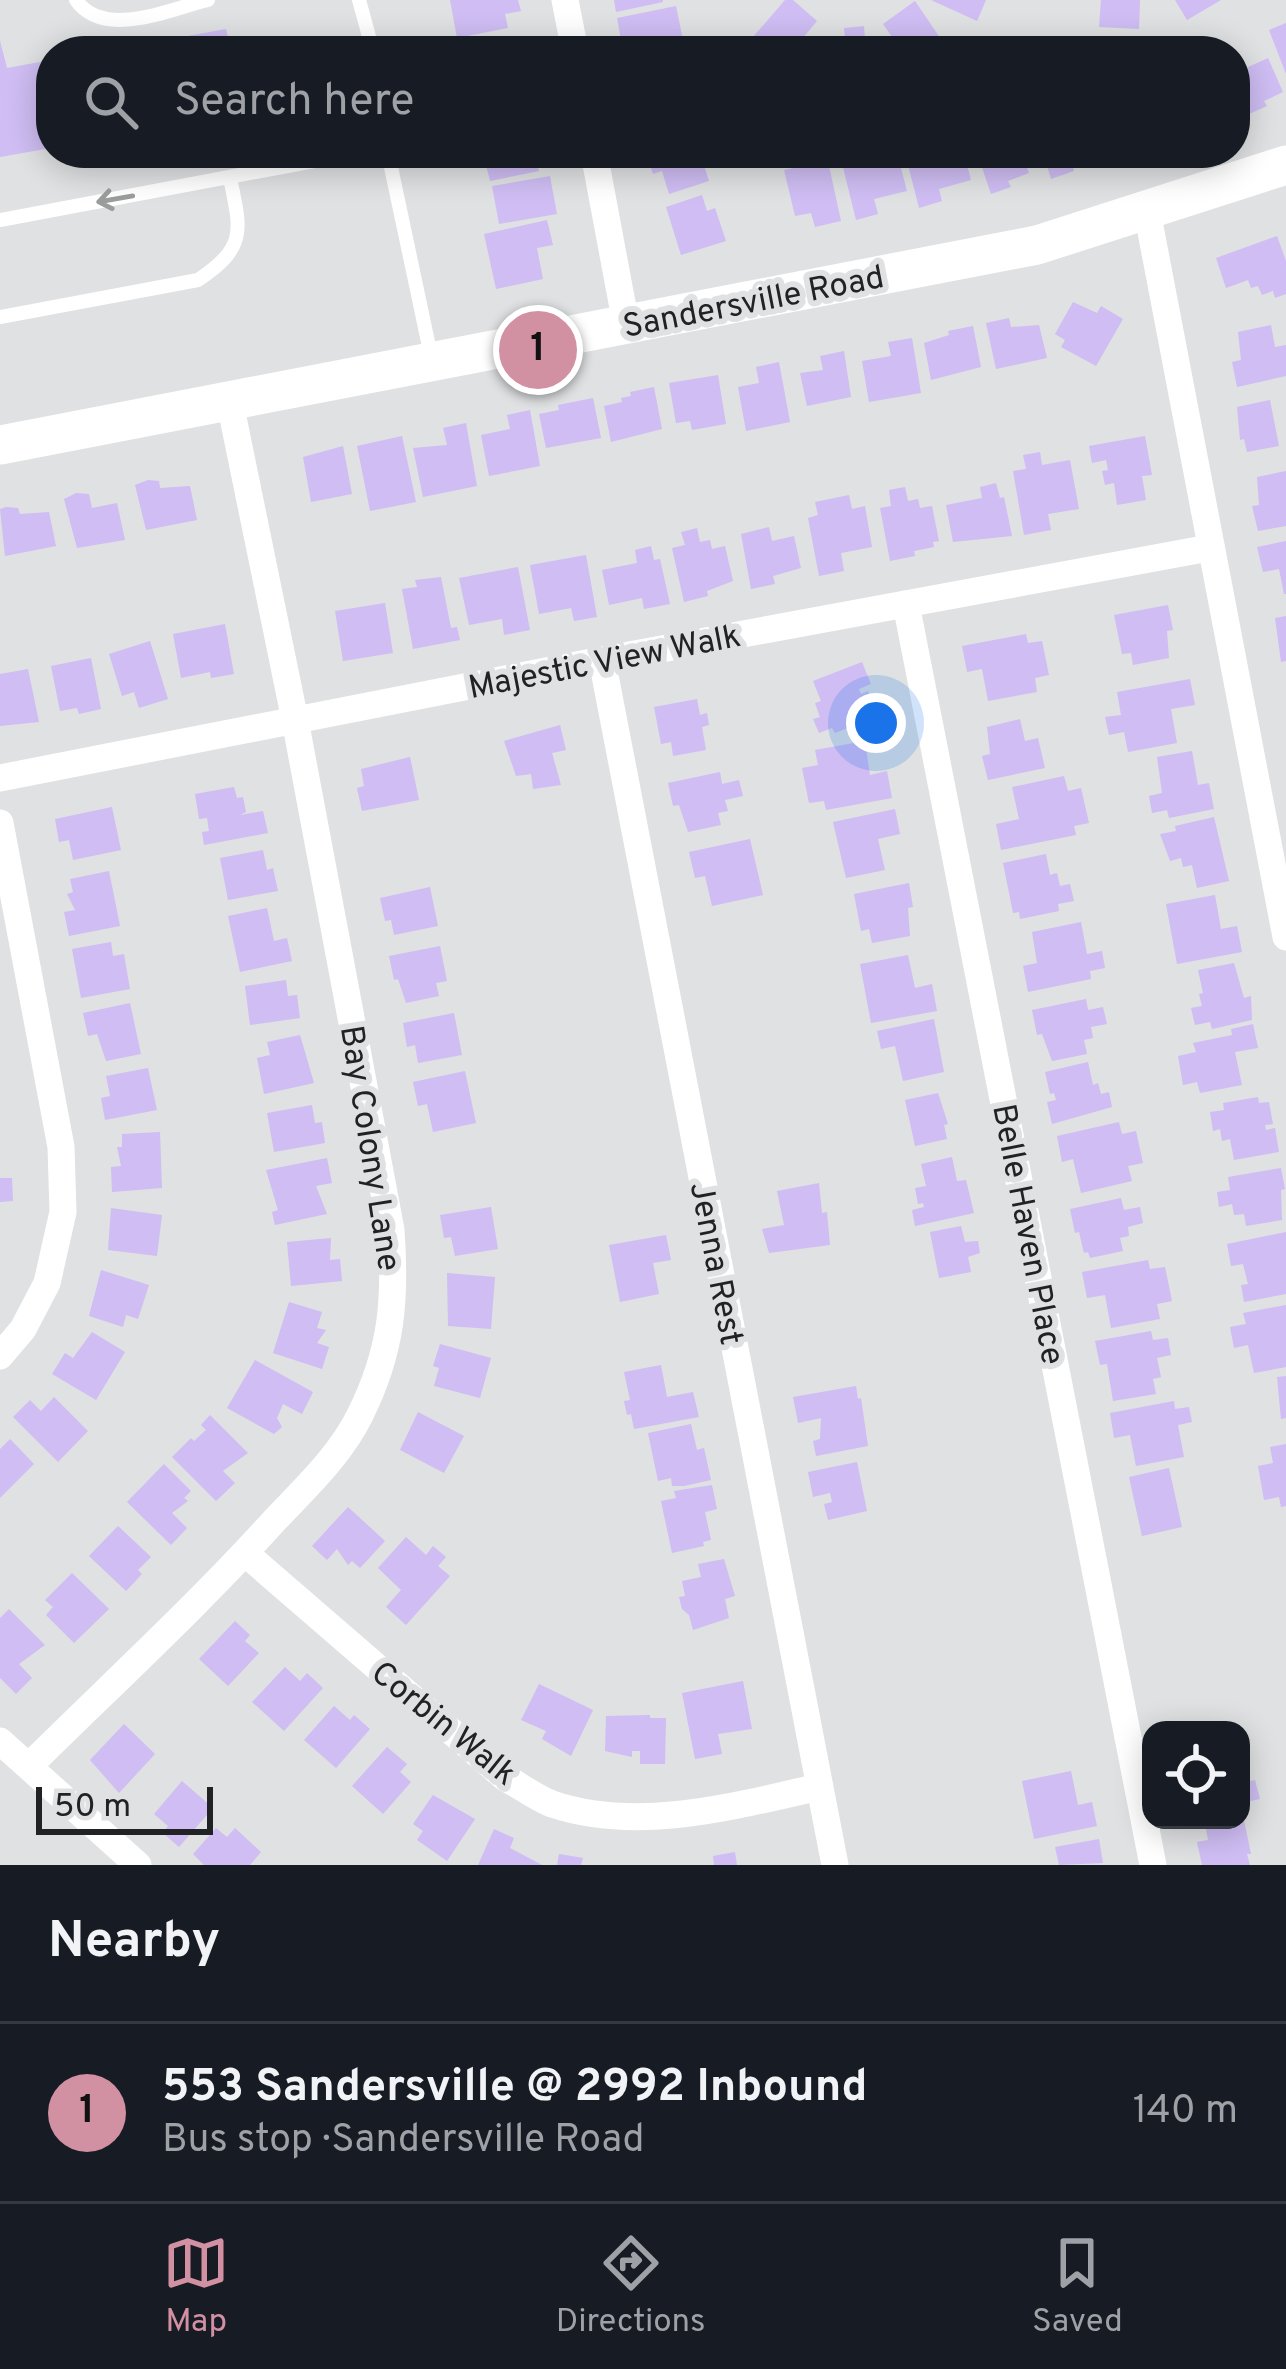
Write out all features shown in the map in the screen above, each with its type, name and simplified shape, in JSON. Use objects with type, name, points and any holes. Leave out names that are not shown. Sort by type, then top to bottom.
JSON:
[{"type":"street","points":[[565,0],[572,36]]},
{"type":"street","name":"Sandersville Road","points":[[0,445],[995,254],[1147,212],[1286,165]]},
{"type":"street","points":[[597,168],[626,324]]},
{"type":"street","points":[[1147,212],[1286,938]]},
{"type":"street","name":"Bay Colony Lane","points":[[29,1766],[245,1553],[328,1462],[358,1420],[390,1334],[395,1292],[391,1230],[230,403]]},
{"type":"street","name":"Majestic View Walk","points":[[0,778],[1209,548]]},
{"type":"street","name":"Belle Haven Place","points":[[906,604],[1154,1865]]},
{"type":"street","name":"Jenna Rest","points":[[602,660],[835,1865]]},
{"type":"street","points":[[0,823],[61,1147],[63,1212],[47,1283],[23,1329],[0,1356]]},
{"type":"street","name":"Corbin Walk","points":[[245,1553],[504,1777],[551,1804],[607,1814],[671,1815],[819,1787]]},
{"type":"street","points":[[0,1741],[137,1865]]},
{"type":"lane","points":[[76,0],[85,12],[113,22],[208,0]]},
{"type":"lane","points":[[358,0],[369,36]]},
{"type":"lane","points":[[0,220],[281,168]]},
{"type":"lane","points":[[391,168],[432,362]]},
{"type":"lane","points":[[0,317],[198,280],[223,264],[240,230],[230,178]]},
{"type":"building","points":[[450,0],[518,0],[521,11],[505,14],[508,28],[457,36]]},
{"type":"building","points":[[614,0],[663,0],[663,2],[616,12]]},
{"type":"building","points":[[785,0],[793,0],[817,21],[804,36],[754,36]]},
{"type":"building","points":[[931,0],[986,0],[977,21]]},
{"type":"building","points":[[1101,0],[1140,0],[1139,29],[1099,27]]},
{"type":"building","points":[[1175,0],[1221,0],[1187,20]]},
{"type":"building","points":[[915,1],[939,36],[891,36],[883,24]]},
{"type":"building","points":[[676,6],[682,36],[620,36],[617,18]]},
{"type":"building","points":[[1286,23],[1286,74],[1269,30]]},
{"type":"building","points":[[864,26],[865,36],[845,36],[844,28]]},
{"type":"building","points":[[226,29],[228,36],[188,36]]},
{"type":"building","points":[[0,41],[7,68],[36,63],[36,151],[0,157]]},
{"type":"building","points":[[1268,58],[1283,92],[1250,114],[1250,66]]},
{"type":"building","points":[[487,168],[538,168],[539,171],[490,181]]},
{"type":"building","points":[[651,168],[705,168],[709,181],[669,194],[662,171],[653,174]]},
{"type":"building","points":[[830,168],[841,221],[815,227],[811,213],[795,216],[784,170]]},
{"type":"building","points":[[843,168],[901,168],[907,191],[874,199],[878,214],[856,220]]},
{"type":"building","points":[[909,168],[968,168],[971,180],[939,189],[942,201],[919,208]]},
{"type":"building","points":[[982,168],[1027,168],[1029,173],[1008,181],[1011,187],[991,194]]},
{"type":"building","points":[[1048,168],[1073,168],[1074,171],[1051,179]]},
{"type":"building","points":[[550,176],[557,214],[499,224],[492,186]]},
{"type":"building","points":[[702,195],[707,211],[715,208],[726,241],[681,255],[666,207]]},
{"type":"building","points":[[547,220],[553,245],[537,248],[543,279],[496,289],[484,234]]},
{"type":"building","points":[[1277,236],[1286,261],[1286,294],[1262,295],[1248,280],[1226,288],[1216,258]]},
{"type":"building","points":[[1073,302],[1097,313],[1101,306],[1123,319],[1096,366],[1061,347],[1065,340],[1055,334]]},
{"type":"building","points":[[1009,318],[1011,327],[1039,325],[1047,358],[996,369],[986,323]]},
{"type":"building","points":[[1271,325],[1275,347],[1286,345],[1286,376],[1237,387],[1232,362],[1241,360],[1238,332]]},
{"type":"building","points":[[973,326],[981,367],[931,380],[924,343]]},
{"type":"building","points":[[912,338],[921,393],[869,402],[862,361],[891,356],[888,342]]},
{"type":"building","points":[[844,351],[851,397],[807,406],[800,373],[823,370],[820,356]]},
{"type":"building","points":[[779,362],[790,422],[746,431],[738,387],[759,383],[756,367]]},
{"type":"building","points":[[718,375],[726,424],[692,430],[690,421],[676,423],[669,383]]},
{"type":"building","points":[[654,387],[662,429],[611,442],[604,406],[622,402],[630,392]]},
{"type":"building","points":[[593,398],[601,438],[546,448],[539,414]]},
{"type":"building","points":[[1270,400],[1279,446],[1247,452],[1244,439],[1240,440],[1237,407]]},
{"type":"building","points":[[530,410],[540,466],[489,476],[481,435],[510,429],[507,415]]},
{"type":"building","points":[[466,423],[477,486],[423,497],[413,448],[447,445],[443,428]]},
{"type":"building","points":[[402,436],[416,502],[370,511],[357,446]]},
{"type":"building","points":[[1145,436],[1152,475],[1142,476],[1146,500],[1117,505],[1114,483],[1105,485],[1106,460],[1092,463],[1089,446]]},
{"type":"building","points":[[343,446],[352,494],[311,502],[303,457]]},
{"type":"building","points":[[1040,452],[1042,465],[1070,460],[1079,509],[1048,514],[1051,530],[1024,535],[1013,471],[1026,469],[1023,455]]},
{"type":"building","points":[[1286,471],[1286,526],[1258,531],[1252,506],[1259,505],[1257,477]]},
{"type":"building","points":[[159,481],[160,488],[190,486],[197,520],[146,530],[135,485]]},
{"type":"building","points":[[996,483],[1000,498],[1004,497],[1012,536],[953,542],[946,505],[982,498],[980,487]]},
{"type":"building","points":[[905,487],[908,501],[918,499],[920,508],[932,506],[939,541],[933,542],[934,547],[914,551],[915,556],[890,561],[880,508],[891,506],[889,490]]},
{"type":"building","points":[[89,494],[92,508],[117,503],[125,540],[77,548],[64,499]]},
{"type":"building","points":[[849,495],[852,509],[865,506],[872,547],[841,553],[844,571],[819,576],[808,518],[818,515],[815,502]]},
{"type":"building","points":[[18,508],[20,514],[49,512],[56,546],[5,556],[0,509]]},
{"type":"building","points":[[769,527],[772,541],[794,536],[801,568],[773,576],[775,584],[751,589],[741,534]]},
{"type":"building","points":[[697,528],[700,542],[710,540],[712,549],[725,546],[733,581],[707,591],[708,596],[684,602],[672,548],[685,545],[681,532]]},
{"type":"building","points":[[1286,541],[1284,594],[1279,569],[1263,572],[1257,547]]},
{"type":"building","points":[[651,546],[654,560],[660,559],[670,604],[644,609],[642,598],[609,605],[602,570],[637,563],[635,550]]},
{"type":"building","points":[[586,555],[597,617],[574,621],[571,608],[539,614],[530,565]]},
{"type":"building","points":[[518,567],[530,630],[504,635],[502,619],[469,625],[459,578]]},
{"type":"building","points":[[441,577],[451,628],[457,627],[460,640],[413,649],[402,589],[417,587],[415,580]]},
{"type":"building","points":[[385,603],[393,653],[343,661],[335,611]]},
{"type":"building","points":[[1168,605],[1173,630],[1167,631],[1169,658],[1133,665],[1131,653],[1122,654],[1114,615]]},
{"type":"building","points":[[1286,616],[1286,661],[1281,662],[1275,618]]},
{"type":"building","points":[[225,624],[234,674],[211,678],[210,672],[181,678],[173,634]]},
{"type":"building","points":[[1026,634],[1028,643],[1042,641],[1049,675],[1035,678],[1037,692],[988,701],[982,669],[967,672],[962,646]]},
{"type":"building","points":[[150,641],[168,699],[139,708],[134,692],[122,696],[109,654]]},
{"type":"building","points":[[91,658],[101,709],[79,714],[77,708],[60,711],[51,666]]},
{"type":"building","points":[[862,662],[871,684],[859,689],[861,694],[868,691],[876,711],[869,714],[871,719],[835,733],[832,728],[819,733],[813,719],[820,717],[815,703],[821,701],[813,681]]},
{"type":"building","points":[[28,669],[39,722],[0,726],[0,674]]},
{"type":"building","points":[[1190,679],[1195,705],[1171,709],[1177,743],[1128,752],[1124,732],[1109,735],[1105,717],[1121,715],[1117,692]]},
{"type":"building","points":[[697,699],[700,715],[707,713],[709,725],[702,727],[706,750],[673,756],[671,742],[661,744],[654,707]]},
{"type":"building","points":[[1020,719],[1025,741],[1038,738],[1045,768],[988,780],[982,756],[990,754],[987,727]]},
{"type":"building","points":[[560,725],[566,750],[552,753],[561,785],[533,789],[531,774],[516,776],[504,741]]},
{"type":"building","points":[[865,741],[870,775],[887,771],[892,798],[826,810],[824,801],[809,803],[802,768],[818,765],[815,750]]},
{"type":"building","points":[[1192,751],[1198,785],[1209,783],[1214,809],[1169,818],[1167,810],[1152,813],[1149,796],[1162,793],[1157,757]]},
{"type":"building","points":[[410,757],[419,800],[362,811],[357,788],[364,786],[361,769]]},
{"type":"building","points":[[720,772],[722,784],[739,780],[743,796],[725,800],[728,811],[718,813],[721,825],[688,832],[679,805],[673,806],[668,783]]},
{"type":"building","points":[[1064,776],[1068,791],[1081,788],[1089,823],[1074,826],[1076,835],[1001,850],[996,824],[1019,819],[1012,787]]},
{"type":"building","points":[[234,787],[237,798],[243,797],[246,812],[240,815],[263,811],[268,833],[204,845],[207,818],[199,819],[195,794]]},
{"type":"building","points":[[112,807],[121,850],[73,860],[69,840],[59,842],[55,819]]},
{"type":"building","points":[[895,809],[900,834],[878,839],[885,870],[846,878],[833,822]]},
{"type":"building","points":[[1214,817],[1229,881],[1197,888],[1192,865],[1183,867],[1181,858],[1170,861],[1160,834]]},
{"type":"building","points":[[750,839],[763,895],[712,906],[705,876],[695,878],[689,852]]},
{"type":"building","points":[[263,850],[278,891],[228,900],[220,858]]},
{"type":"building","points":[[1046,854],[1050,875],[1057,873],[1060,886],[1070,884],[1074,901],[1058,904],[1059,911],[1020,919],[1019,912],[1013,913],[1003,863]]},
{"type":"building","points":[[109,871],[120,926],[69,936],[64,912],[75,910],[67,894],[73,892],[70,879]]},
{"type":"building","points":[[909,883],[910,936],[872,943],[869,929],[861,931],[854,894]]},
{"type":"building","points":[[430,887],[438,926],[394,935],[380,898]]},
{"type":"building","points":[[1215,895],[1221,929],[1237,926],[1242,952],[1177,964],[1166,904]]},
{"type":"building","points":[[267,908],[274,941],[287,938],[292,961],[240,972],[228,916]]},
{"type":"building","points":[[1081,922],[1087,954],[1102,951],[1105,968],[1090,971],[1091,979],[1028,992],[1023,966],[1037,963],[1032,932]]},
{"type":"building","points":[[111,942],[113,956],[124,954],[130,989],[81,998],[72,949]]},
{"type":"building","points":[[440,946],[447,981],[436,983],[439,996],[406,1003],[389,956]]},
{"type":"building","points":[[908,955],[915,988],[932,984],[937,1011],[871,1023],[860,964]]},
{"type":"building","points":[[1234,963],[1244,998],[1251,996],[1252,1020],[1212,1029],[1210,1022],[1195,1025],[1191,1008],[1202,1006],[1199,994],[1203,993],[1198,970]]},
{"type":"building","points":[[286,980],[288,996],[297,995],[300,1018],[250,1025],[245,986]]},
{"type":"building","points":[[1086,999],[1088,1010],[1103,1007],[1107,1024],[1091,1027],[1093,1038],[1084,1040],[1087,1054],[1052,1061],[1042,1034],[1037,1035],[1032,1010]]},
{"type":"building","points":[[130,1003],[141,1054],[106,1061],[97,1034],[88,1036],[83,1013]]},
{"type":"building","points":[[454,1013],[462,1055],[418,1063],[415,1045],[407,1047],[403,1023]]},
{"type":"building","points":[[934,1019],[944,1072],[903,1081],[895,1046],[881,1049],[877,1031]]},
{"type":"building","points":[[1253,1024],[1258,1048],[1235,1052],[1242,1085],[1200,1093],[1197,1082],[1183,1085],[1178,1056],[1196,1052],[1193,1043],[1232,1035],[1231,1029]]},
{"type":"building","points":[[300,1035],[314,1083],[264,1094],[257,1058],[270,1055],[267,1042]]},
{"type":"building","points":[[1088,1062],[1093,1085],[1098,1083],[1101,1094],[1109,1092],[1112,1107],[1052,1124],[1047,1102],[1056,1100],[1045,1072]]},
{"type":"building","points":[[148,1068],[157,1110],[105,1120],[101,1098],[110,1096],[106,1076]]},
{"type":"building","points":[[465,1071],[476,1123],[433,1132],[427,1104],[418,1106],[413,1082]]},
{"type":"building","points":[[938,1093],[948,1124],[944,1125],[947,1139],[915,1146],[905,1100]]},
{"type":"building","points":[[1258,1097],[1259,1103],[1269,1102],[1273,1124],[1265,1125],[1266,1130],[1275,1128],[1279,1152],[1234,1160],[1230,1139],[1222,1141],[1220,1129],[1213,1131],[1210,1112],[1224,1110],[1223,1103]]},
{"type":"building","points":[[312,1105],[315,1123],[322,1122],[325,1143],[274,1152],[267,1113]]},
{"type":"building","points":[[1119,1122],[1122,1134],[1136,1131],[1143,1163],[1128,1166],[1132,1181],[1081,1193],[1073,1159],[1062,1162],[1057,1136]]},
{"type":"building","points":[[160,1132],[162,1188],[112,1192],[111,1167],[121,1166],[117,1147],[122,1147],[122,1134]]},
{"type":"building","points":[[952,1157],[957,1181],[966,1180],[974,1213],[915,1226],[912,1210],[924,1207],[918,1204],[915,1188],[926,1186],[921,1164]]},
{"type":"building","points":[[327,1158],[332,1183],[316,1186],[327,1214],[275,1225],[272,1212],[278,1210],[266,1170]]},
{"type":"building","points":[[1281,1168],[1282,1220],[1246,1226],[1244,1214],[1234,1215],[1232,1204],[1219,1207],[1217,1192],[1230,1190],[1228,1177]]},
{"type":"building","points":[[0,1178],[12,1178],[13,1201],[0,1202]]},
{"type":"building","points":[[819,1183],[830,1245],[769,1253],[762,1229],[784,1225],[777,1191]]},
{"type":"building","points":[[1121,1198],[1124,1210],[1140,1207],[1143,1223],[1128,1227],[1129,1236],[1120,1238],[1123,1251],[1090,1258],[1079,1232],[1075,1233],[1070,1209]]},
{"type":"building","points":[[491,1207],[498,1249],[455,1256],[451,1237],[444,1238],[440,1215]]},
{"type":"building","points":[[111,1208],[162,1215],[157,1256],[108,1250]]},
{"type":"building","points":[[961,1226],[965,1242],[978,1241],[980,1253],[968,1257],[971,1272],[939,1278],[930,1232]]},
{"type":"building","points":[[1286,1232],[1286,1294],[1244,1302],[1241,1285],[1248,1284],[1243,1264],[1231,1266],[1227,1244]]},
{"type":"building","points":[[666,1235],[671,1260],[653,1263],[659,1294],[620,1302],[609,1245]]},
{"type":"building","points":[[331,1238],[330,1260],[340,1259],[342,1281],[291,1286],[287,1242]]},
{"type":"building","points":[[1148,1260],[1150,1269],[1165,1267],[1172,1301],[1157,1304],[1160,1319],[1111,1328],[1105,1295],[1087,1298],[1082,1272]]},
{"type":"building","points":[[101,1270],[149,1285],[138,1319],[126,1315],[123,1327],[89,1316]]},
{"type":"building","points":[[447,1273],[495,1277],[491,1329],[448,1326]]},
{"type":"building","points":[[289,1302],[322,1312],[317,1328],[326,1330],[317,1343],[329,1347],[322,1369],[273,1353]]},
{"type":"building","points":[[1286,1305],[1286,1367],[1254,1373],[1248,1345],[1234,1348],[1230,1327],[1246,1324],[1243,1313]]},
{"type":"building","points":[[1151,1331],[1153,1340],[1168,1338],[1171,1355],[1157,1358],[1161,1377],[1153,1379],[1156,1394],[1113,1401],[1107,1364],[1100,1365],[1095,1341]]},
{"type":"building","points":[[92,1332],[125,1352],[96,1400],[52,1374],[65,1353],[73,1358]]},
{"type":"building","points":[[440,1344],[491,1358],[480,1398],[434,1386],[439,1368],[433,1366]]},
{"type":"building","points":[[255,1360],[313,1392],[302,1414],[283,1404],[277,1418],[282,1427],[274,1434],[227,1408]]},
{"type":"building","points":[[661,1365],[667,1397],[693,1392],[699,1417],[634,1429],[624,1401],[630,1400],[624,1372]]},
{"type":"building","points":[[1286,1376],[1286,1418],[1281,1419],[1277,1377]]},
{"type":"building","points":[[856,1386],[868,1446],[816,1456],[813,1441],[820,1439],[821,1418],[798,1423],[793,1397]]},
{"type":"building","points":[[54,1397],[88,1431],[58,1462],[13,1417],[30,1400],[41,1411]]},
{"type":"building","points":[[1174,1401],[1175,1409],[1189,1407],[1192,1422],[1178,1425],[1184,1457],[1136,1466],[1130,1435],[1114,1438],[1110,1413]]},
{"type":"building","points":[[418,1412],[464,1436],[444,1473],[400,1450]]},
{"type":"building","points":[[210,1415],[248,1453],[223,1471],[235,1483],[216,1501],[172,1457],[206,1430],[201,1425]]},
{"type":"building","points":[[691,1424],[697,1450],[704,1448],[711,1480],[684,1486],[672,1486],[671,1478],[658,1481],[648,1433]]},
{"type":"building","points":[[10,1439],[34,1464],[0,1498],[0,1449]]},
{"type":"building","points":[[1286,1444],[1286,1506],[1281,1507],[1279,1497],[1264,1500],[1258,1466],[1273,1463],[1270,1447]]},
{"type":"building","points":[[857,1462],[867,1511],[828,1520],[824,1504],[832,1502],[830,1493],[813,1497],[808,1472]]},
{"type":"building","points":[[164,1464],[191,1491],[184,1498],[188,1501],[172,1513],[187,1528],[171,1545],[127,1502]]},
{"type":"building","points":[[1169,1468],[1182,1527],[1142,1536],[1129,1477]]},
{"type":"building","points":[[712,1485],[717,1509],[705,1512],[711,1540],[672,1553],[661,1501],[676,1498],[674,1491]]},
{"type":"building","points":[[348,1507],[385,1541],[360,1568],[352,1561],[348,1565],[337,1549],[327,1560],[312,1546]]},
{"type":"building","points":[[118,1526],[151,1557],[126,1591],[89,1556]]},
{"type":"building","points":[[406,1537],[426,1555],[433,1546],[446,1557],[438,1566],[450,1576],[406,1625],[386,1607],[401,1590],[378,1568]]},
{"type":"building","points":[[724,1559],[735,1596],[725,1599],[729,1618],[693,1630],[679,1597],[685,1596],[682,1581],[701,1577],[698,1564]]},
{"type":"building","points":[[72,1573],[109,1609],[74,1643],[46,1615],[53,1607],[45,1600]]},
{"type":"building","points":[[9,1609],[45,1645],[19,1664],[32,1678],[16,1694],[0,1678],[0,1618]]},
{"type":"building","points":[[235,1621],[250,1635],[245,1641],[259,1653],[228,1686],[199,1659]]},
{"type":"building","points":[[285,1667],[300,1681],[307,1673],[323,1688],[284,1731],[252,1702]]},
{"type":"building","points":[[743,1681],[752,1729],[718,1734],[722,1754],[695,1759],[682,1693]]},
{"type":"building","points":[[539,1684],[593,1710],[571,1756],[542,1739],[546,1731],[521,1720]]},
{"type":"building","points":[[334,1706],[370,1729],[336,1768],[304,1740]]},
{"type":"building","points":[[606,1716],[666,1718],[665,1764],[640,1764],[640,1751],[632,1751],[632,1757],[605,1751]]},
{"type":"building","points":[[124,1724],[155,1754],[119,1793],[90,1760]]},
{"type":"building","points":[[387,1747],[407,1764],[400,1772],[411,1782],[383,1814],[352,1786]]},
{"type":"building","points":[[1071,1771],[1078,1805],[1092,1802],[1097,1826],[1034,1839],[1022,1781]]},
{"type":"building","points":[[1255,1780],[1260,1799],[1250,1801],[1250,1781]]},
{"type":"building","points":[[182,1781],[213,1808],[179,1847],[163,1833],[168,1826],[154,1814]]},
{"type":"building","points":[[433,1795],[475,1819],[447,1861],[417,1840],[423,1831],[413,1824]]},
{"type":"building","points":[[216,1828],[227,1837],[235,1828],[261,1852],[250,1865],[204,1865],[193,1854]]},
{"type":"building","points":[[494,1829],[514,1838],[510,1848],[542,1865],[478,1865]]},
{"type":"building","points":[[1206,1829],[1246,1829],[1250,1865],[1202,1865],[1197,1842],[1208,1840]]},
{"type":"building","points":[[1099,1839],[1103,1863],[1059,1865],[1055,1847]]},
{"type":"building","points":[[735,1852],[737,1865],[714,1865],[713,1856]]},
{"type":"building","points":[[559,1854],[583,1858],[581,1865],[557,1865]]},
{"type":"place","name":"553 Sandersville @ 2992 Inbound","points":[[538,350]]}]
